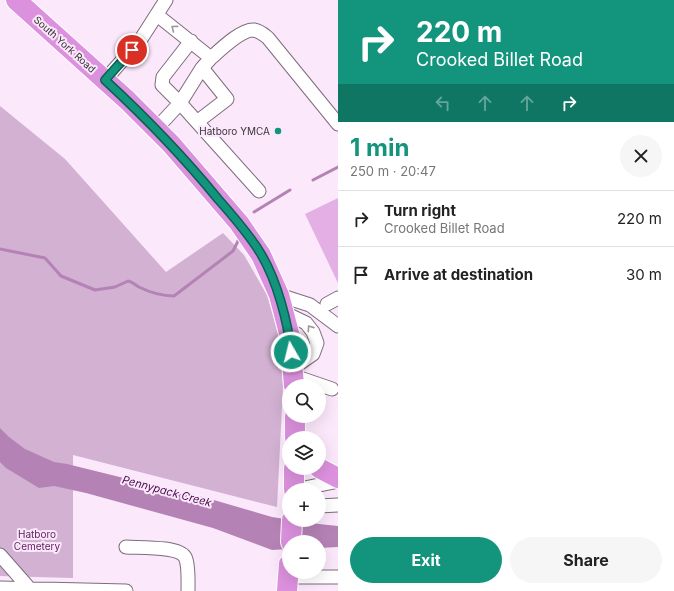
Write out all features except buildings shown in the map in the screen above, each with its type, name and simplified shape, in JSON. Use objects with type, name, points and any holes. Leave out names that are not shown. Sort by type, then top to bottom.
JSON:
[{"type":"highway","name":"South York Road","points":[[16,0],[105,80],[171,144],[238,223],[261,255],[281,304],[290,337],[294,377]]},
{"type":"highway","points":[[326,472],[338,478]]},
{"type":"street","points":[[105,80],[141,39],[166,0]]},
{"type":"street","points":[[157,15],[211,58]]},
{"type":"street","points":[[156,130],[180,103],[202,68],[211,58],[240,34],[252,30],[260,32],[268,38],[338,124]]},
{"type":"street","points":[[191,42],[163,77],[162,85],[259,191]]},
{"type":"street","points":[[196,122],[227,99],[202,68]]},
{"type":"street","points":[[281,304],[310,305],[338,326]]},
{"type":"street","points":[[281,304],[306,323],[313,332],[317,343],[313,354],[294,377],[335,388]]},
{"type":"street","points":[[326,484],[338,482]]},
{"type":"street","points":[[326,506],[338,505]]},
{"type":"street","points":[[126,547],[162,549],[180,552],[185,557],[187,563],[188,591]]},
{"type":"street","points":[[0,555],[29,588]]},
{"type":"street","points":[[326,577],[338,577]]},
{"type":"street","points":[[0,588],[126,591]]},
{"type":"green space","name":"Hatboro Cemetery","points":[[0,106],[65,159],[166,272],[223,233],[244,255],[267,295],[279,337],[282,379],[277,507],[73,455],[73,578],[0,576]]},
{"type":"water","points":[[0,428],[25,449],[54,462],[140,482],[171,491],[207,498],[282,518],[282,527],[326,527],[326,525],[338,526],[338,547],[326,548],[326,535],[282,535],[282,549],[272,550],[213,528],[86,493],[54,486],[39,488],[6,468],[0,462]]},
{"type":"waterway","name":"Pennypack Creek","points":[[313,180],[338,167]]},
{"type":"waterway","name":"Pennypack Creek","points":[[254,212],[290,190]]},
{"type":"waterway","name":"Pennypack Creek","points":[[0,249],[45,258],[61,276],[95,290],[115,287],[128,281],[152,292],[174,296],[233,251],[239,239]]},
{"type":"place","name":"Hatboro YMCA","points":[[278,131]]},
{"type":"route","points":[[132,50],[105,80],[171,144],[238,223],[261,255],[278,294],[290,337],[291,352]]}]
